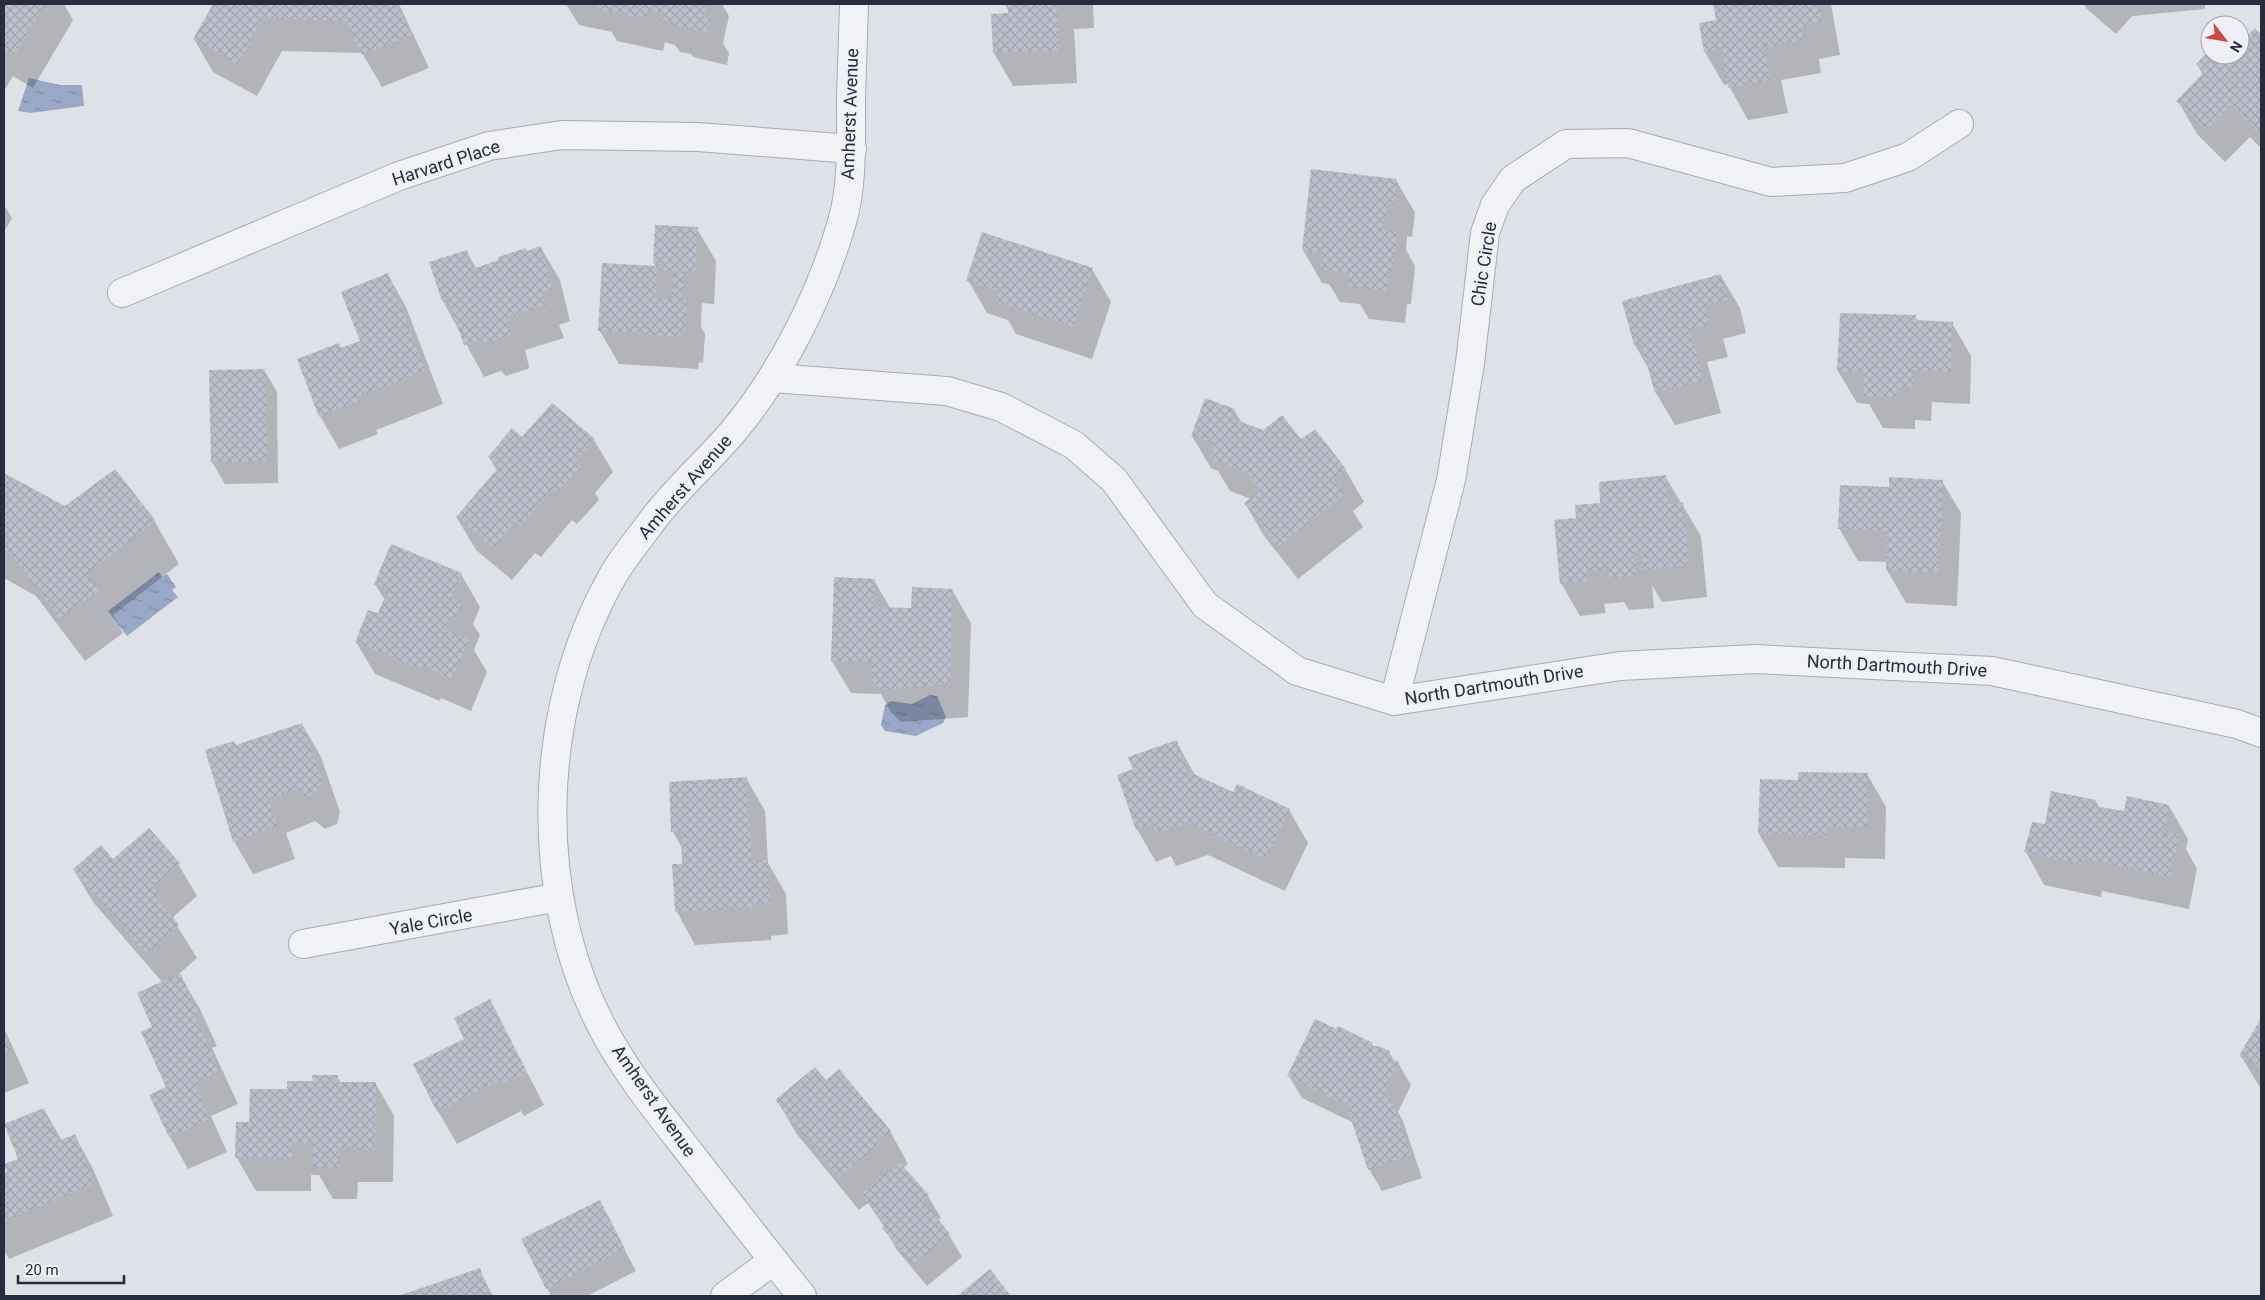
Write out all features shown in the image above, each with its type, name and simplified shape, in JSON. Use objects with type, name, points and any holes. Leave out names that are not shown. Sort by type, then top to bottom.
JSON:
[{"type":"street","name":"Amherst Avenue","points":[[802,1296],[637,1085],[602,1026],[573,958],[558,897],[553,828],[553,773],[563,709],[583,638],[612,577],[656,516],[737,427],[773,378],[826,270],[844,217],[852,149],[854,4]]},
{"type":"street","name":"Chic Circle","points":[[1394,701],[1451,480],[1470,363],[1485,233],[1495,205],[1513,179],[1566,144],[1628,143],[1771,182],[1845,178],[1908,157],[1959,124]]},
{"type":"street","name":"Harvard Place","points":[[122,293],[400,176],[490,146],[562,135],[698,137],[852,149]]},
{"type":"street","name":"North Dartmouth Drive","points":[[773,378],[946,391],[1001,407],[1042,428],[1074,445],[1114,480],[1205,606],[1297,671],[1394,701],[1620,666],[1755,659],[1992,671],[2236,724],[2261,733]]},
{"type":"street","name":"Yale Circle","points":[[303,944],[558,897]]},
{"type":"street","points":[[725,1296],[773,1261]]},
{"type":"water","points":[[29,78],[60,85],[82,85],[84,106],[30,113],[18,111]]},
{"type":"water","points":[[159,572],[162,577],[167,574],[176,587],[172,590],[178,597],[127,636],[108,611]]},
{"type":"water","points":[[930,695],[937,696],[946,717],[943,723],[916,736],[885,731],[881,725],[885,705],[891,701],[912,704]]},
{"type":"building","points":[[4,4],[45,4],[14,56],[4,50]]},
{"type":"building","points":[[213,4],[398,4],[411,35],[362,55],[346,21],[263,18],[238,64],[193,39]]},
{"type":"building","points":[[598,4],[706,4],[704,17],[711,19],[708,33],[673,25],[673,22],[659,19],[661,13],[647,10],[645,19],[597,9]]},
{"type":"building","points":[[1008,4],[1057,4],[1059,51],[993,53],[991,14],[1008,13]]},
{"type":"building","points":[[1713,4],[1819,4],[1822,22],[1801,27],[1803,40],[1764,48],[1770,80],[1728,88],[1721,49],[1704,52],[1699,23],[1716,20]]},
{"type":"building","points":[[2255,28],[2261,34],[2261,136],[2231,105],[2206,130],[2176,101],[2204,72],[2196,64],[2200,60],[2200,65],[2250,65],[2250,33]]},
{"type":"building","points":[[1311,169],[1397,179],[1394,204],[1389,204],[1387,219],[1384,219],[1383,230],[1397,232],[1392,272],[1388,271],[1386,291],[1348,286],[1349,273],[1320,269],[1322,253],[1302,251]]},
{"type":"building","points":[[655,225],[698,227],[695,272],[684,271],[682,300],[687,300],[685,331],[681,330],[680,337],[598,331],[602,263],[657,266],[655,298],[671,299],[673,271],[659,270],[660,264],[653,263]]},
{"type":"building","points":[[982,232],[1093,268],[1073,327],[996,302],[999,291],[966,281]]},
{"type":"building","points":[[541,246],[552,289],[541,293],[546,305],[507,317],[511,333],[509,336],[487,344],[482,339],[464,345],[448,299],[442,301],[429,262],[467,250],[472,269],[499,260],[498,257],[526,248],[527,251]]},
{"type":"building","points":[[388,273],[425,371],[358,397],[360,401],[319,417],[297,359],[339,343],[341,348],[360,341],[341,292]]},
{"type":"building","points":[[1721,274],[1728,300],[1705,306],[1710,324],[1690,329],[1703,380],[1655,393],[1641,343],[1634,345],[1622,301]]},
{"type":"building","points":[[1840,313],[1916,315],[1916,320],[1953,322],[1951,372],[1914,370],[1913,388],[1897,388],[1897,397],[1863,396],[1864,372],[1837,371]]},
{"type":"building","points":[[265,369],[266,461],[211,462],[209,370]]},
{"type":"building","points":[[1205,398],[1235,409],[1231,418],[1263,430],[1282,415],[1301,439],[1315,429],[1346,469],[1333,479],[1345,494],[1278,547],[1244,503],[1261,490],[1247,473],[1209,459],[1215,444],[1191,436]]},
{"type":"building","points":[[552,403],[595,439],[575,461],[581,466],[557,493],[553,488],[522,526],[516,521],[493,548],[456,517],[499,467],[488,457],[512,428],[522,437]]},
{"type":"building","points":[[115,469],[156,521],[87,574],[99,590],[60,619],[10,553],[4,550],[4,473],[65,506]]},
{"type":"building","points":[[1666,475],[1669,504],[1683,502],[1689,565],[1642,570],[1640,552],[1634,553],[1636,575],[1609,578],[1608,569],[1586,571],[1588,581],[1560,584],[1554,520],[1576,518],[1575,505],[1600,503],[1599,482]]},
{"type":"building","points":[[1889,477],[1943,480],[1938,573],[1886,571],[1887,531],[1838,529],[1840,485],[1889,487]]},
{"type":"building","points":[[391,544],[462,573],[452,597],[462,601],[454,620],[449,617],[445,629],[469,639],[452,679],[423,666],[421,669],[355,642],[368,610],[378,613],[388,590],[374,584]]},
{"type":"building","points":[[834,577],[875,579],[874,607],[911,608],[912,587],[953,589],[950,684],[881,690],[871,679],[872,662],[831,661]]},
{"type":"building","points":[[302,723],[322,779],[318,792],[305,797],[296,789],[269,800],[277,826],[233,842],[205,750],[234,741],[236,745]]},
{"type":"building","points":[[1177,740],[1187,771],[1233,792],[1237,784],[1290,809],[1266,859],[1189,823],[1156,834],[1152,824],[1136,830],[1117,775],[1133,769],[1128,757]]},
{"type":"building","points":[[1798,772],[1868,773],[1867,827],[1827,826],[1827,835],[1758,834],[1760,779],[1798,780]]},
{"type":"building","points":[[747,777],[752,861],[768,860],[770,902],[752,903],[753,908],[675,912],[672,864],[682,864],[681,832],[671,832],[669,782]]},
{"type":"building","points":[[2051,791],[2096,800],[2095,806],[2124,811],[2127,796],[2169,805],[2164,832],[2179,835],[2171,877],[2084,859],[2083,865],[2024,852],[2032,822],[2045,824]]},
{"type":"building","points":[[149,828],[180,863],[152,887],[159,894],[156,897],[179,925],[146,954],[73,869],[101,845],[113,859]]},
{"type":"building","points":[[180,973],[199,1013],[194,1015],[220,1071],[194,1083],[210,1119],[169,1137],[149,1095],[166,1087],[141,1032],[152,1027],[137,993]]},
{"type":"building","points":[[490,999],[527,1072],[504,1084],[502,1079],[437,1112],[413,1064],[464,1039],[454,1018]]},
{"type":"building","points":[[2261,1018],[2261,1068],[2239,1056]]},
{"type":"building","points":[[1315,1019],[1337,1029],[1338,1026],[1373,1043],[1371,1046],[1378,1046],[1390,1051],[1389,1058],[1399,1062],[1384,1094],[1391,1098],[1411,1155],[1368,1170],[1346,1105],[1287,1076]]},
{"type":"building","points":[[4,1033],[11,1050],[4,1053]]},
{"type":"building","points":[[815,1067],[826,1080],[839,1069],[891,1131],[877,1141],[879,1144],[839,1178],[775,1100]]},
{"type":"building","points":[[312,1075],[338,1075],[338,1082],[376,1082],[375,1150],[339,1149],[339,1167],[313,1167],[313,1143],[293,1143],[293,1159],[235,1158],[236,1122],[249,1122],[250,1089],[287,1089],[287,1081],[313,1081]]},
{"type":"building","points":[[44,1108],[58,1141],[75,1134],[95,1183],[4,1221],[4,1173],[7,1172],[4,1164],[18,1159],[4,1124]]},
{"type":"building","points":[[899,1162],[929,1195],[923,1200],[950,1234],[913,1265],[882,1228],[886,1225],[861,1194]]},
{"type":"building","points":[[600,1200],[625,1249],[546,1289],[521,1239]]},
{"type":"building","points":[[480,1268],[489,1296],[401,1295]]},
{"type":"building","points":[[990,1269],[1011,1296],[957,1296]]}]
